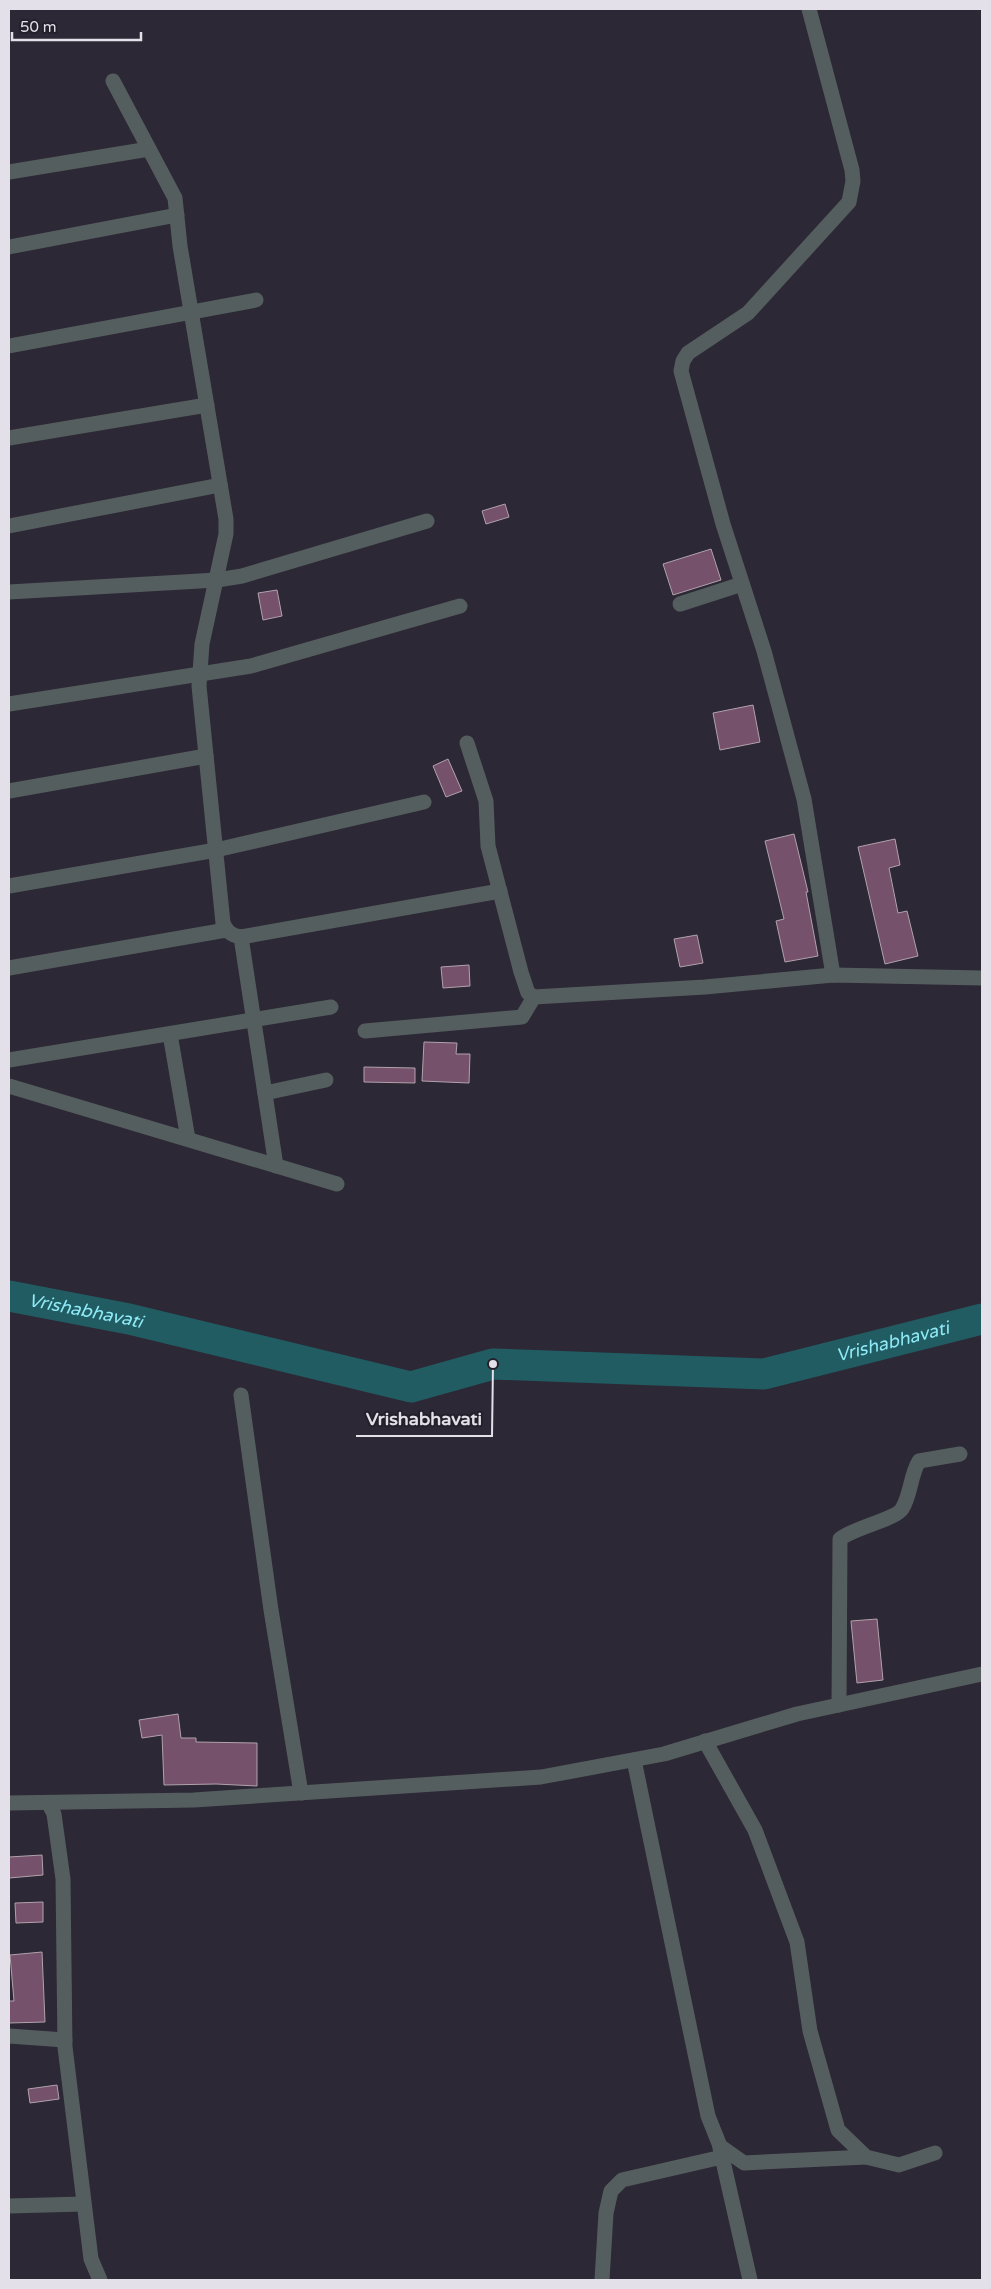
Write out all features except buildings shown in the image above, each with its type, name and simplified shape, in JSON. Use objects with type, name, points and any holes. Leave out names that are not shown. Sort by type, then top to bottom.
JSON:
[{"type":"street","points":[[809,9],[852,170],[853,181],[849,202],[748,312],[688,353],[683,361],[681,371],[723,524],[764,651],[804,799],[833,975]]},
{"type":"street","points":[[113,81],[175,198],[191,312],[226,519],[226,534],[202,644],[199,673],[223,922],[226,930]]},
{"type":"street","points":[[9,172],[149,149]]},
{"type":"street","points":[[9,247],[177,216]]},
{"type":"street","points":[[9,346],[256,300]]},
{"type":"street","points":[[9,438],[207,405]]},
{"type":"street","points":[[9,526],[220,485]]},
{"type":"street","points":[[9,592],[217,580],[242,576],[427,521]]},
{"type":"street","points":[[680,604],[742,584]]},
{"type":"street","points":[[9,704],[251,666],[460,606]]},
{"type":"street","points":[[467,743],[486,801],[488,846],[521,972],[528,993],[534,997],[706,987],[833,975],[982,978]]},
{"type":"street","points":[[9,791],[206,756]]},
{"type":"street","points":[[9,886],[216,850],[424,802]]},
{"type":"street","points":[[9,968],[226,930],[241,937],[500,891]]},
{"type":"street","points":[[241,937],[276,1166]]},
{"type":"street","points":[[365,1031],[522,1017],[534,997]]},
{"type":"street","points":[[9,1060],[331,1007]]},
{"type":"street","points":[[170,1034],[188,1139]]},
{"type":"street","points":[[265,1093],[326,1080]]},
{"type":"street","points":[[9,1086],[337,1184]]},
{"type":"street","points":[[241,1395],[271,1610],[301,1793]]},
{"type":"street","points":[[839,1705],[840,1539],[849,1532],[899,1513],[904,1505],[919,1462],[960,1454]]},
{"type":"street","points":[[9,1803],[41,1801],[50,1804],[194,1800],[541,1777],[664,1754],[797,1714],[982,1674]]},
{"type":"street","points":[[705,1741],[755,1830],[797,1942],[810,2031],[838,2130],[866,2157]]},
{"type":"street","points":[[634,1760],[708,2116],[721,2152],[750,2280]]},
{"type":"street","points":[[50,1804],[54,1814],[63,1879],[65,2040],[91,2259],[100,2280]]},
{"type":"street","points":[[9,2036],[65,2040]]},
{"type":"street","points":[[602,2280],[605,2221],[611,2191],[622,2180],[721,2152],[744,2163],[866,2157],[899,2165],[935,2153]]},
{"type":"street","points":[[9,2206],[83,2204]]},
{"type":"waterway","name":"Vrishabhavati","points":[[9,1296],[129,1319],[411,1387],[493,1364],[764,1374],[982,1319]]},
{"type":"place","name":"Vrishabhavati","points":[[493,1364]]}]
